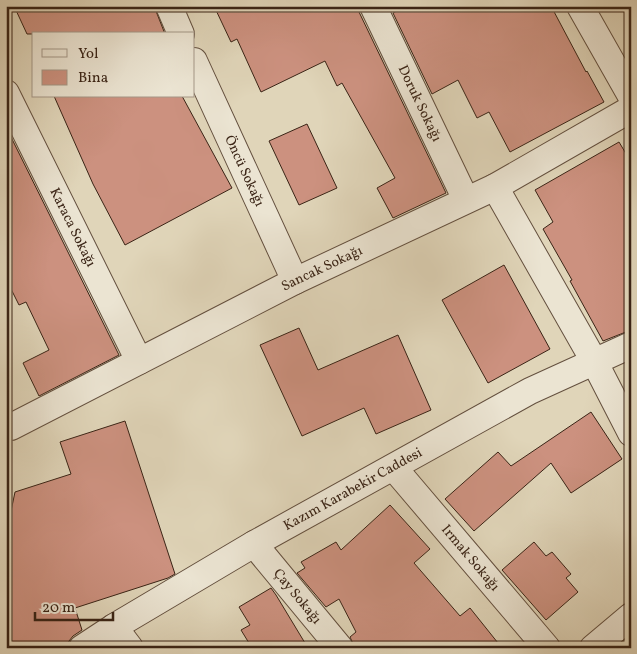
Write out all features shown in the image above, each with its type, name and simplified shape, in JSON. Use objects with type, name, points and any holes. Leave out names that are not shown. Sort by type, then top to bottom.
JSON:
[{"type":"street","points":[[169,6],[180,32]]},
{"type":"street","name":"Doruk Sokağı","points":[[373,6],[466,200]]},
{"type":"street","points":[[580,6],[631,96]]},
{"type":"street","name":"Öncü Sokağı","points":[[195,63],[295,281]]},
{"type":"street","name":"Karaca Sokağı","points":[[6,93],[139,361]]},
{"type":"street","name":"Sancak Sokağı","points":[[8,426],[295,281],[495,187],[631,108]]},
{"type":"street","points":[[495,187],[594,361],[631,433]]},
{"type":"street","name":"Kazım Karabekir Caddesi","points":[[82,648],[254,544],[530,391],[631,344]]},
{"type":"street","name":"Irmak Sokağı","points":[[394,468],[547,648]]},
{"type":"street","name":"Çay Sokağı","points":[[254,544],[340,648]]},
{"type":"street","points":[[593,648],[631,616]]},
{"type":"street","points":[[114,627],[130,648]]},
{"type":"building","points":[[14,6],[154,6],[164,32],[32,32],[32,34],[27,34]]},
{"type":"building","points":[[214,6],[358,6],[359,12],[446,193],[393,218],[377,188],[395,178],[342,83],[337,86],[325,61],[261,92],[237,39],[231,42]]},
{"type":"building","points":[[406,6],[551,6],[604,102],[510,152],[489,112],[477,118],[458,80],[432,94],[393,13]]},
{"type":"building","points":[[55,98],[183,98],[232,188],[125,245],[93,184]]},
{"type":"building","points":[[307,124],[337,188],[299,205],[269,141]]},
{"type":"building","points":[[6,127],[119,355],[39,396],[23,363],[49,350],[26,302],[19,305],[6,279]]},
{"type":"building","points":[[619,142],[631,162],[631,330],[603,341],[543,229],[553,222],[535,190]]},
{"type":"building","points":[[504,265],[550,349],[488,383],[442,300]]},
{"type":"building","points":[[299,328],[318,370],[398,335],[431,410],[376,434],[364,408],[302,436],[260,345]]},
{"type":"building","points":[[591,412],[622,459],[571,493],[551,463],[474,531],[445,499],[498,452],[511,466]]},
{"type":"building","points":[[125,421],[175,574],[168,578],[75,608],[82,630],[73,636],[68,646],[64,648],[6,648],[6,535],[15,492],[71,474],[60,442]]},
{"type":"building","points":[[390,505],[430,549],[414,563],[460,616],[470,608],[502,648],[355,648],[350,637],[356,632],[339,599],[326,607],[297,573],[305,568],[301,562],[336,542],[341,550]]},
{"type":"building","points":[[534,542],[546,556],[552,552],[571,574],[566,578],[578,592],[546,620],[502,570]]},
{"type":"building","points":[[271,588],[308,648],[252,648],[241,630],[250,625],[239,607]]}]
